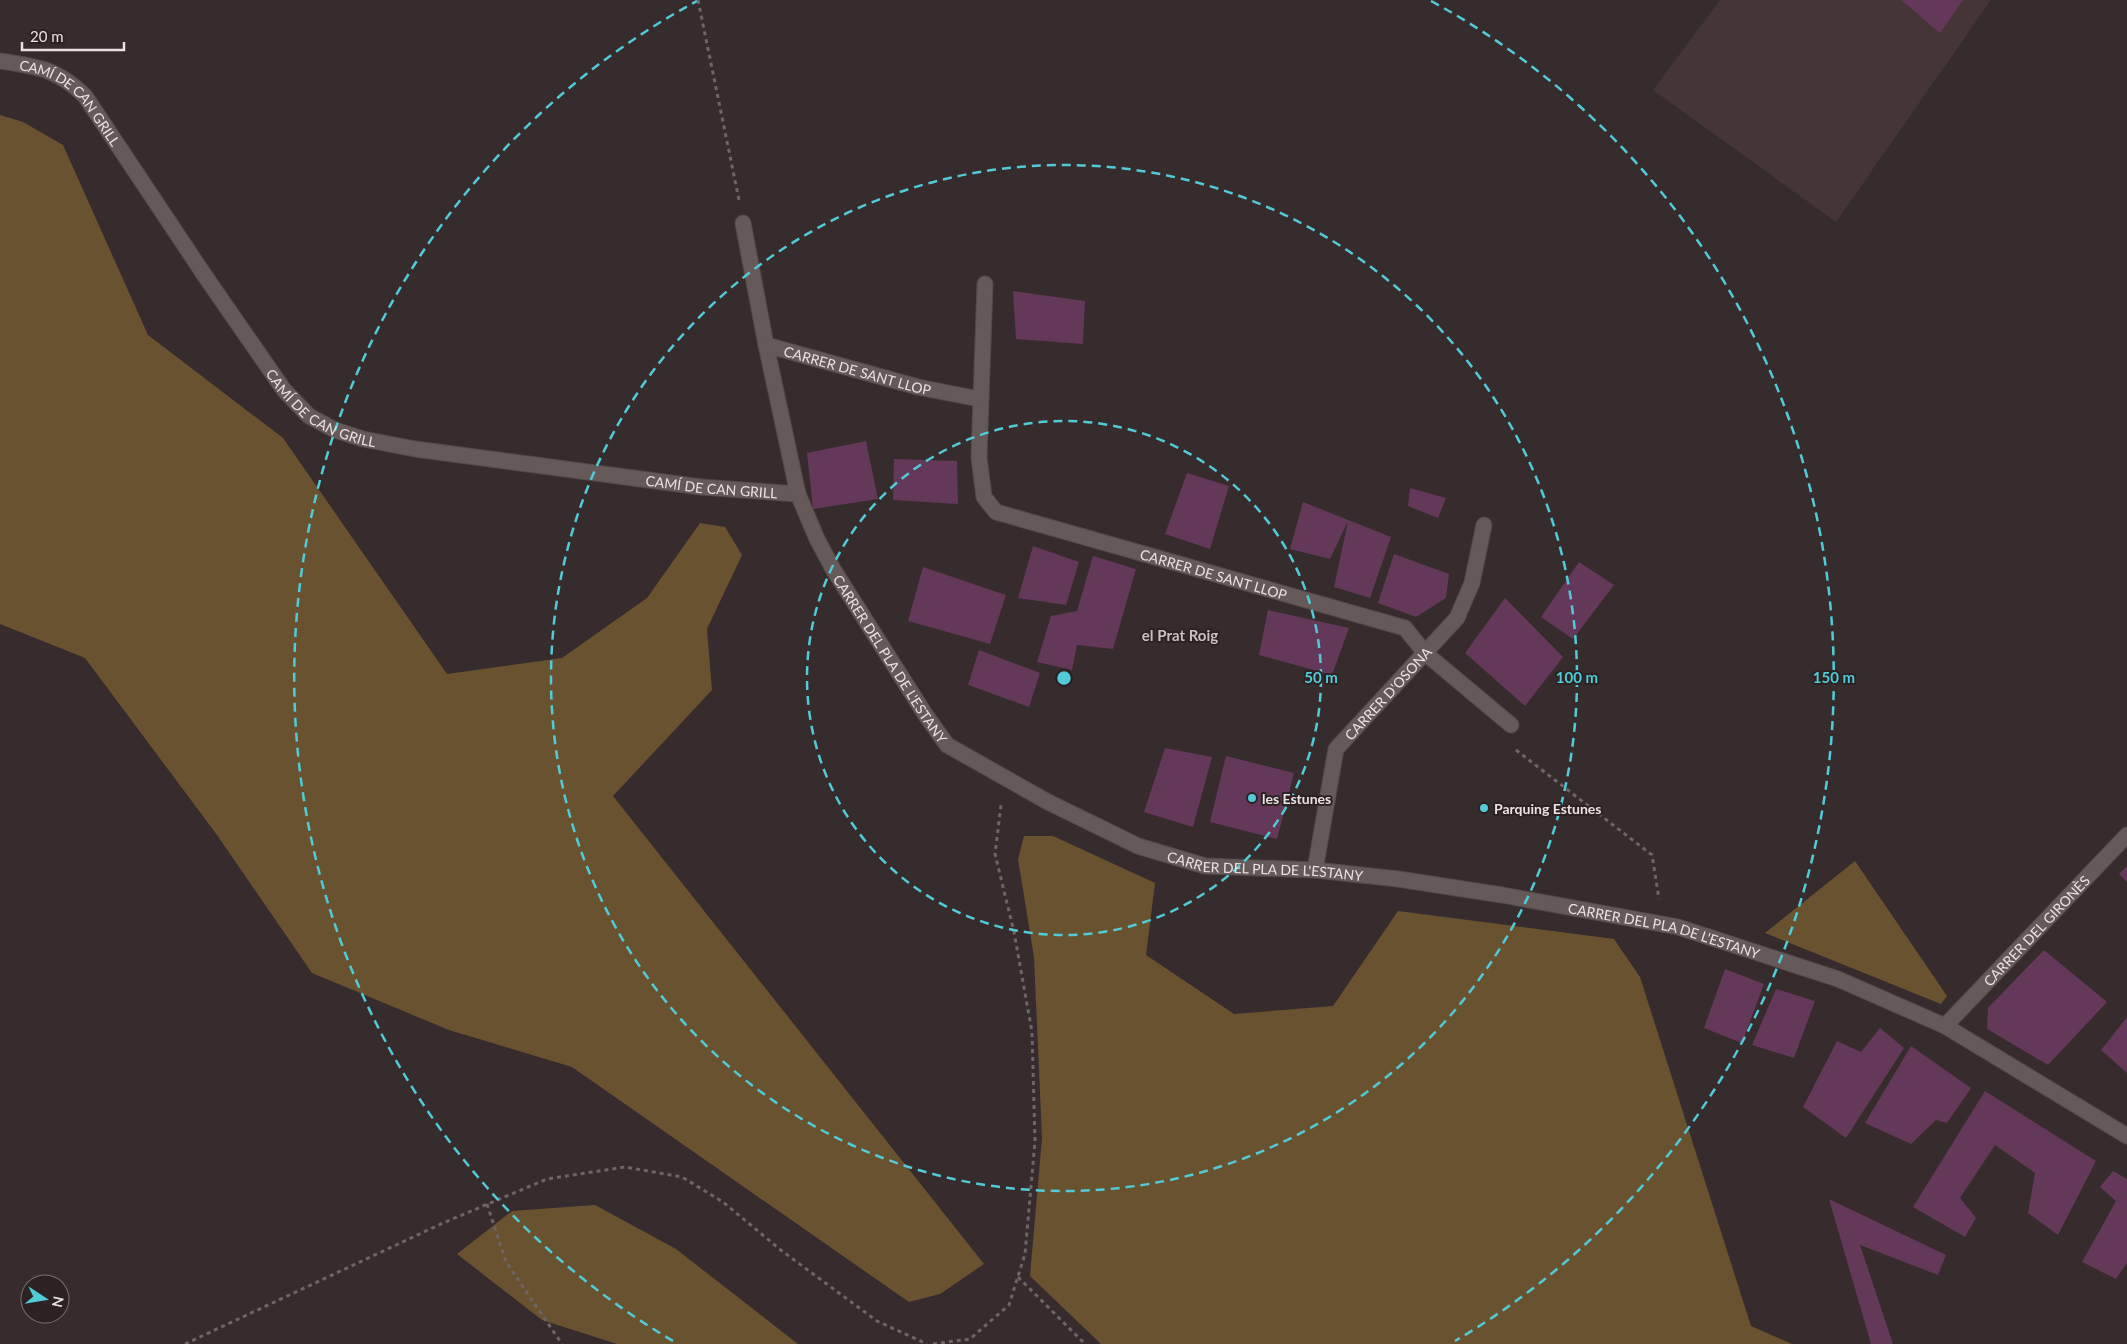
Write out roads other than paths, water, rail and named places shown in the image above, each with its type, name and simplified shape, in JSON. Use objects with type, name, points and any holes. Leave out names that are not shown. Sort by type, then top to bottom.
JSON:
[{"type":"street","name":"CAMÍ DE CAN GRILL","points":[[0,61],[54,72],[71,82],[85,96],[204,276],[284,390],[309,416],[335,430],[363,439],[415,449],[701,487],[798,494]]},
{"type":"street","name":"CARRER DEL PLA DE L'ESTANY","points":[[743,223],[766,345],[798,494],[817,539],[833,569],[925,714],[947,745],[1009,781],[1138,846],[1205,866],[1315,870],[1398,879],[1502,895],[1678,927],[1838,979],[1945,1026],[2127,1136]]},
{"type":"street","name":"CARRER DE SANT LLOP","points":[[985,284],[979,457],[984,497],[996,512],[1406,628],[1425,653],[1511,725]]},
{"type":"street","name":"CARRER DE SANT LLOP","points":[[766,345],[918,387],[980,399]]},
{"type":"street","name":"CARRER D'OSONA","points":[[1315,870],[1336,749],[1457,618],[1472,583],[1484,525]]},
{"type":"street","name":"CARRER DEL GIRONÈS","points":[[1945,1026],[2127,835]]},
{"type":"place","name":"les Estunes","points":[[1252,798]]},
{"type":"place","name":"Parquing Estunes","points":[[1484,808]]},
{"type":"district","name":"el Prat Roig","points":[[1180,635]]}]
